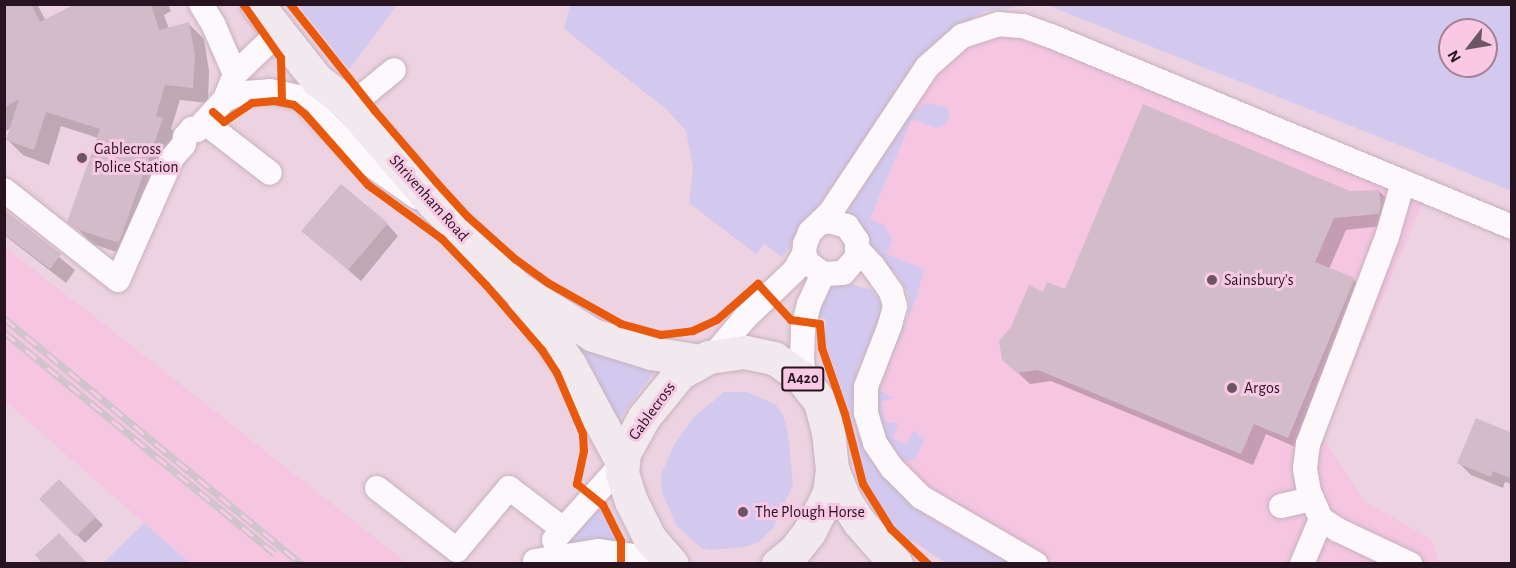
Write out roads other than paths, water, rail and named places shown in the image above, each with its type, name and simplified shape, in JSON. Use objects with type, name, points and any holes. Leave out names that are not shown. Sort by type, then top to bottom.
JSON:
[{"type":"highway","name":"Shrivenham Road","points":[[257,4],[287,22],[317,80],[348,105],[445,216],[516,288],[570,365],[622,463]]},
{"type":"highway","name":"Shrivenham Road","points":[[516,288],[593,335],[651,353],[707,359]]},
{"type":"highway","name":"Gablecross","points":[[622,463],[624,452],[638,427],[664,390],[680,373],[707,359],[736,352],[764,355],[784,363],[804,380],[822,409],[828,431],[832,469],[829,493],[818,517],[795,549],[778,564]]},
{"type":"highway","name":"A420","points":[[622,463],[625,484],[639,519],[654,545],[670,562]]},
{"type":"highway","name":"A420","points":[[832,469],[844,499],[859,522],[896,564]]},
{"type":"street","points":[[201,4],[214,26],[235,74]]},
{"type":"street","points":[[4,190],[118,280],[172,158],[225,99],[235,74],[287,22]]},
{"type":"street","points":[[707,359],[745,318],[795,270],[804,254],[807,237],[821,223],[866,161],[927,67],[962,36],[998,24],[1023,26],[1051,36],[1512,227]]},
{"type":"street","points":[[348,105],[394,70]]},
{"type":"street","points":[[225,99],[244,93],[270,91],[302,98],[358,156],[445,216]]},
{"type":"street","points":[[195,132],[270,174]]},
{"type":"street","points":[[1403,182],[1383,248],[1308,444],[1305,469],[1317,509],[1338,530],[1410,564]]},
{"type":"street","points":[[804,380],[803,328],[809,304],[833,273],[854,263],[858,250],[857,241],[847,226],[829,221],[821,223]]},
{"type":"street","points":[[858,250],[891,292],[895,306],[890,325],[867,379],[866,413],[875,443],[891,468],[921,497],[1036,564]]},
{"type":"street","points":[[804,254],[813,267],[882,283]]},
{"type":"street","points":[[534,562],[622,463]]},
{"type":"street","points":[[376,488],[457,550],[509,488],[563,529]]},
{"type":"street","points":[[1281,506],[1317,509]]},
{"type":"street","points":[[1302,564],[1317,509]]},
{"type":"street","points":[[534,562],[611,552],[670,562]]},
{"type":"railway","points":[[4,318],[301,564]]},
{"type":"railway","points":[[4,332],[275,554]]},
{"type":"place","name":"Gablecross Police Station","points":[[82,158]]},
{"type":"place","name":"Sainsbury's","points":[[1212,280]]},
{"type":"place","name":"Argos","points":[[1232,388]]},
{"type":"place","name":"The Plough Horse","points":[[743,512]]}]
